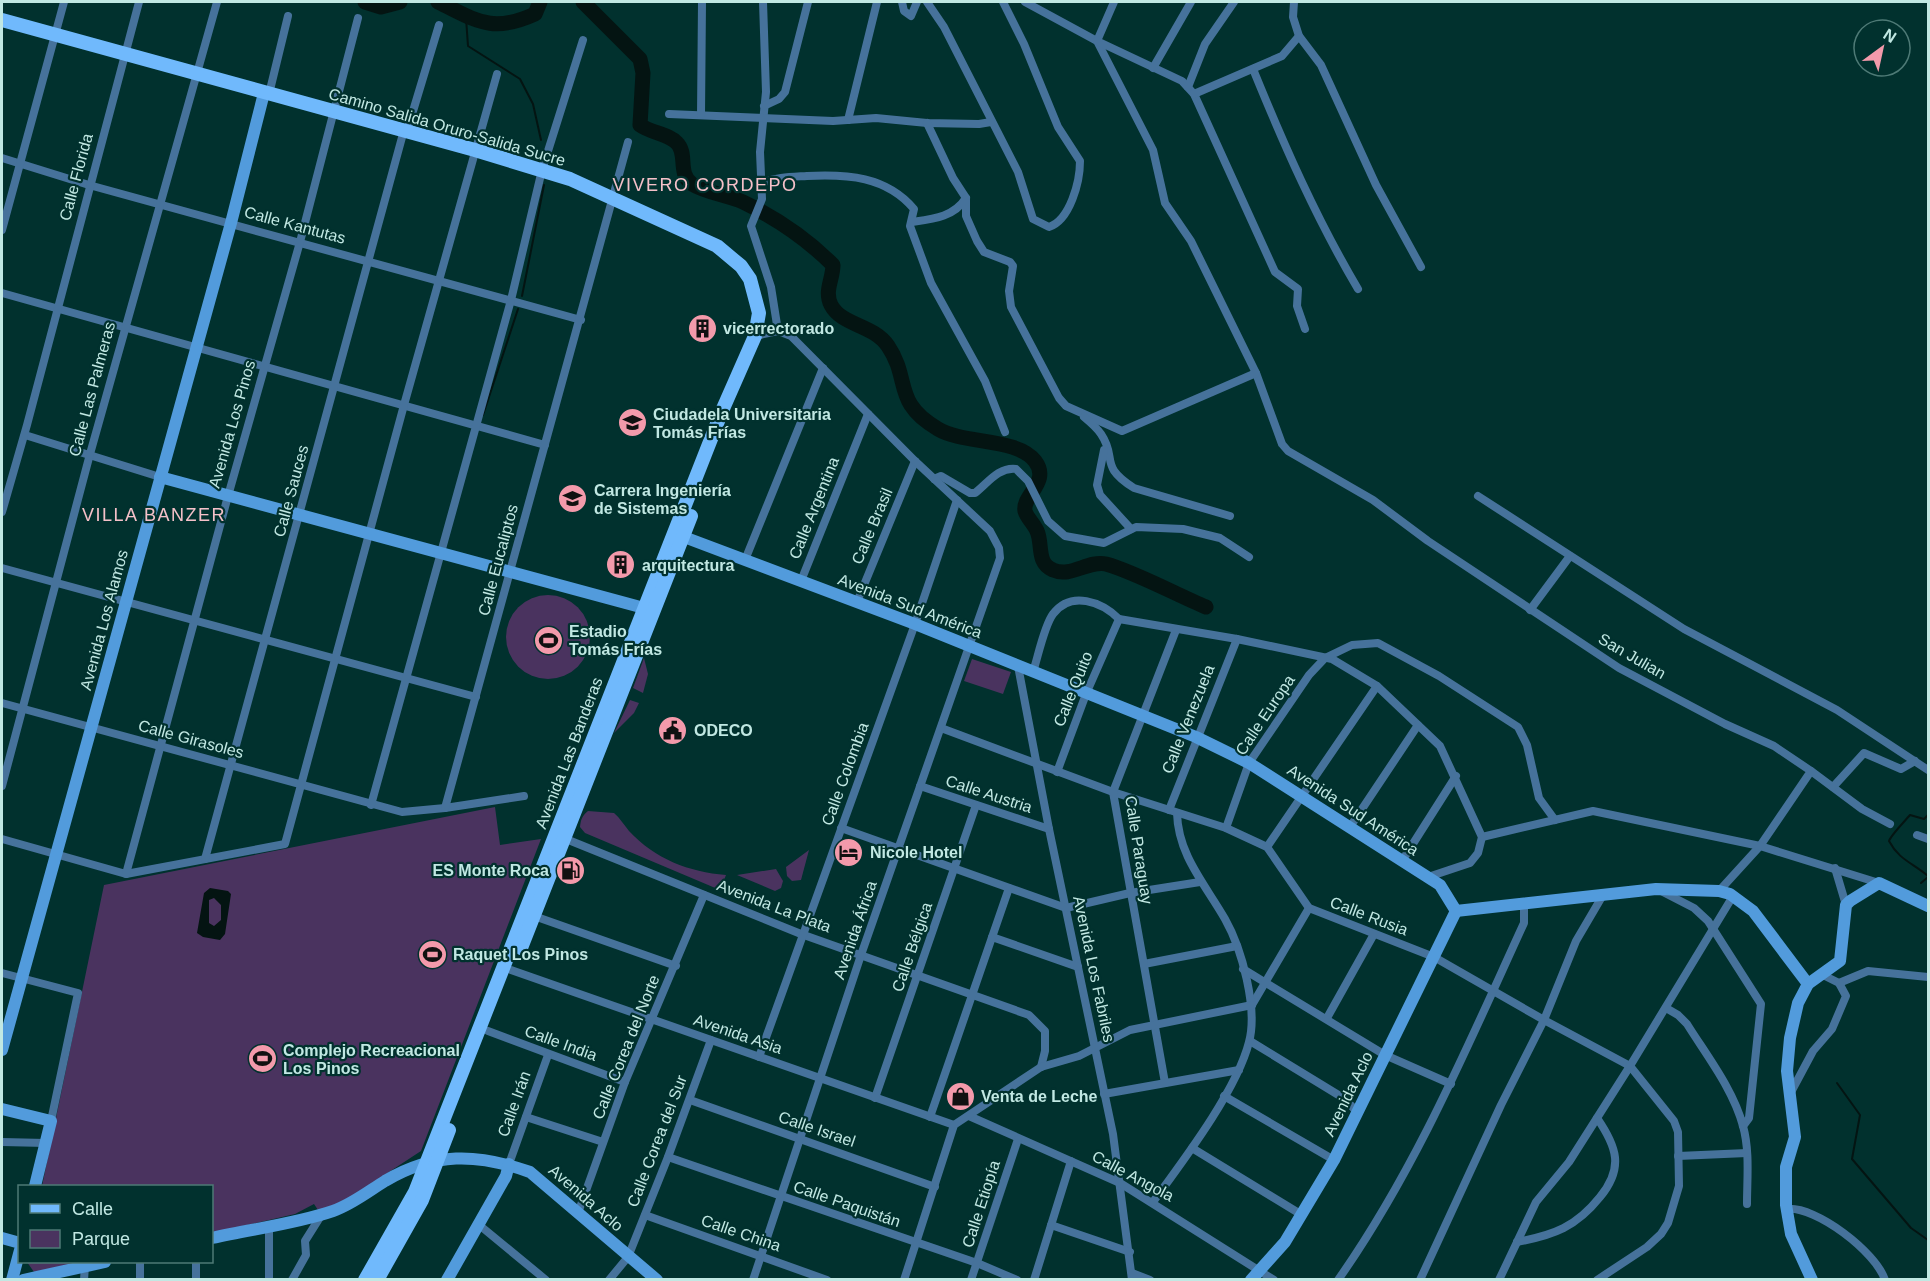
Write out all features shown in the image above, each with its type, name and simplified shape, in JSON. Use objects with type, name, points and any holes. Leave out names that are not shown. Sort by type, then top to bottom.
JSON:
[{"type":"main road","name":"Camino Salida Oruro-Salida Sucre","points":[[2,20],[542,170],[613,196],[717,246],[731,256],[750,279],[758,303],[755,336],[733,390]]},
{"type":"main road","name":"Avenida Las Banderas","points":[[377,1280],[422,1200],[433,1160],[680,535],[722,411],[733,390]]},
{"type":"main road","name":"Avenida Las Banderas","points":[[365,1280],[433,1160],[488,1031],[534,916],[560,837],[644,608],[680,535]]},
{"type":"street","points":[[2,230],[64,2]]},
{"type":"street","name":"Calle Florida","points":[[2,512],[25,435],[139,2]]},
{"type":"street","name":"Calle Las Palmeras","points":[[2,786],[124,328],[217,2]]},
{"type":"street","points":[[701,115],[702,2]]},
{"type":"street","points":[[763,2],[764,106],[760,205],[753,218],[754,239],[771,287],[778,331]]},
{"type":"street","points":[[764,106],[779,99],[785,92],[806,2]]},
{"type":"street","points":[[848,120],[877,2]]},
{"type":"street","points":[[902,2],[904,11],[911,16],[917,2]]},
{"type":"street","points":[[927,2],[944,27],[1022,180],[1033,219],[1049,227],[1056,225],[1070,204],[1080,161],[1058,126],[1024,44],[1003,2]]},
{"type":"street","points":[[1025,2],[1096,40],[1182,81],[1191,91],[1275,272],[1298,289],[1297,306],[1305,329]]},
{"type":"street","points":[[1096,40],[1114,2]]},
{"type":"street","points":[[1153,68],[1191,2]]},
{"type":"street","points":[[1191,91],[1205,44],[1234,2]]},
{"type":"street","points":[[1294,2],[1293,17],[1299,36],[1321,65],[1376,185],[1421,267]]},
{"type":"street","points":[[266,93],[288,16]]},
{"type":"street","name":"Avenida Los Pinos","points":[[126,874],[228,496],[300,242],[358,18]]},
{"type":"street","name":"Calle Sauces","points":[[205,859],[405,131],[439,25]]},
{"type":"street","points":[[1191,91],[1282,56],[1299,36]]},
{"type":"street","points":[[371,805],[511,300],[542,170],[583,40]]},
{"type":"street","name":"San Julian","points":[[1096,40],[1153,150],[1161,192],[1166,203],[1191,241],[1256,373],[1282,444],[1288,451],[1373,500],[1403,524],[1619,668],[1725,724],[1774,746],[1862,809],[1890,824]]},
{"type":"street","points":[[1253,69],[1320,223],[1358,289]]},
{"type":"street","points":[[2,839],[56,852],[126,874],[285,844],[404,405],[497,74]]},
{"type":"street","name":"Avenida Los Alamos","points":[[2,1050],[266,93]]},
{"type":"street","points":[[669,114],[848,120],[876,118],[927,123],[979,124],[991,122]]},
{"type":"street","points":[[927,123],[953,178],[966,198],[966,216],[984,252],[1010,262],[1013,267],[1009,291],[1011,307],[1046,375],[1066,406],[1122,431],[1256,373]]},
{"type":"street","name":"Calle Eucaliptos","points":[[445,808],[581,320],[628,142]]},
{"type":"street","name":"Calle Kantutas","points":[[2,158],[89,185],[439,279],[581,320]]},
{"type":"street","points":[[761,183],[776,178],[840,174],[866,177],[906,200],[914,209],[910,226],[931,283],[985,381],[1005,432]]},
{"type":"street","points":[[912,222],[933,219],[957,210],[966,198]]},
{"type":"street","points":[[2,293],[545,445]]},
{"type":"street","points":[[755,336],[778,331],[791,336],[957,500]]},
{"type":"street","points":[[745,560],[823,368]]},
{"type":"street","points":[[1080,412],[1101,433],[1112,470],[1134,489],[1230,516]]},
{"type":"street","name":"Calle Argentina","points":[[801,581],[868,414]]},
{"type":"street","points":[[25,435],[160,477],[644,608]]},
{"type":"street","points":[[1106,444],[1097,484],[1100,495],[1131,529]]},
{"type":"street","name":"Calle Brasil","points":[[857,602],[915,461]]},
{"type":"street","points":[[934,479],[941,476],[970,494],[975,493],[999,472],[1008,468],[1017,469],[1028,481],[1048,521],[1065,536],[1104,543],[1131,529],[1143,526],[1183,529],[1220,538],[1249,556]]},
{"type":"street","points":[[1478,496],[1684,629],[1837,710],[1929,770]]},
{"type":"street","name":"Avenida África","points":[[753,1280],[861,955],[1000,558],[999,548],[990,531],[957,500]]},
{"type":"street","name":"Calle Colombia","points":[[759,1057],[801,934],[915,624],[957,500]]},
{"type":"street","name":"Avenida Sud América","points":[[680,535],[915,624],[1196,736],[1249,763],[1440,885],[1456,911]]},
{"type":"street","points":[[1530,610],[1570,555]]},
{"type":"street","points":[[2,568],[265,642],[476,697]]},
{"type":"street","points":[[1034,672],[1052,615],[1059,607],[1076,601],[1089,600],[1107,606],[1119,619],[1237,639],[1326,658],[1377,686],[1440,746],[1456,776],[1482,837],[1478,853],[1470,863],[1428,877]]},
{"type":"street","name":"Calle Quito","points":[[1056,772],[1086,694],[1119,619]]},
{"type":"street","name":"Calle Paraguay","points":[[1165,1083],[1113,792],[1141,714],[1176,630]]},
{"type":"street","name":"Calle Venezuela","points":[[1173,811],[1196,736],[1237,639]]},
{"type":"street","points":[[1326,658],[1352,645],[1378,643],[1439,676],[1518,726],[1527,745],[1539,798],[1555,820]]},
{"type":"street","name":"Calle Europa","points":[[1226,828],[1249,763],[1304,683],[1326,658]]},
{"type":"street","name":"Avenida Los Fabriles","points":[[1018,666],[1104,1094],[1120,1183],[1132,1276]]},
{"type":"street","points":[[1267,848],[1300,796],[1377,686]]},
{"type":"street","name":"Calle Girasoles","points":[[2,703],[402,812],[524,796]]},
{"type":"street","points":[[1350,827],[1418,725]]},
{"type":"street","name":"Calle Rusia","points":[[941,728],[1056,772],[1226,828],[1267,848],[1309,908],[1434,957],[1630,1066]]},
{"type":"street","points":[[1833,787],[1864,753],[1901,769],[1915,761]]},
{"type":"street","points":[[1719,891],[1760,846],[1811,771]]},
{"type":"street","points":[[1402,861],[1456,776]]},
{"type":"street","name":"Calle Austria","points":[[920,786],[1049,829]]},
{"type":"street","name":"Calle Bélgica","points":[[875,1098],[976,805]]},
{"type":"street","points":[[1153,1202],[1192,1148],[1239,1070],[1250,1041],[1252,1005],[1237,946],[1225,919],[1189,862],[1173,811]]},
{"type":"street","points":[[1482,837],[1593,811],[1760,846],[1879,883],[1927,904]]},
{"type":"street","points":[[841,828],[1066,908],[1200,882]]},
{"type":"street","points":[[1917,835],[1929,839]]},
{"type":"street","name":"Avenida La Plata","points":[[560,837],[801,934],[1029,1015],[1045,1031],[1045,1051],[1041,1067]]},
{"type":"street","points":[[1812,1280],[1791,1234],[1787,1209],[1786,1167],[1796,1137],[1787,1071],[1790,1038],[1798,1003],[1808,984],[1840,960],[1846,905],[1835,868]]},
{"type":"street","points":[[1846,905],[1879,883]]},
{"type":"street","points":[[930,1117],[1009,888]]},
{"type":"street","points":[[1656,889],[1694,908],[1713,928],[1761,1004],[1749,1118],[1743,1126]]},
{"type":"street","points":[[1456,911],[1656,889],[1719,891],[1733,896],[1753,911],[1808,984]]},
{"type":"street","name":"Calle Corea del Norte","points":[[578,1213],[625,1082],[676,966],[704,895]]},
{"type":"street","points":[[1420,1280],[1449,1223],[1478,1152],[1544,1020],[1576,941],[1603,895]]},
{"type":"street","points":[[1499,1280],[1540,1194],[1569,1162],[1598,1118],[1733,896]]},
{"type":"street","points":[[1338,1280],[1395,1191],[1451,1084],[1524,923],[1524,902]]},
{"type":"street","points":[[904,1280],[954,1125],[1041,1067],[1095,1049],[1130,1030],[1252,1005],[1309,908]]},
{"type":"street","name":"Avenida Aclo","points":[[1256,1275],[1285,1242],[1334,1160],[1456,911]]},
{"type":"street","points":[[534,916],[676,966]]},
{"type":"street","points":[[1327,1018],[1374,934]]},
{"type":"street","points":[[992,937],[1078,967]]},
{"type":"street","points":[[1144,964],[1237,946]]},
{"type":"street","points":[[1243,969],[1267,981],[1385,1055],[1451,1084]]},
{"type":"street","name":"Avenida Asia","points":[[511,970],[954,1125]]},
{"type":"street","points":[[1839,983],[1868,971],[1929,977]]},
{"type":"street","points":[[2,974],[78,993],[35,1185]]},
{"type":"street","points":[[1790,1094],[1813,1052],[1833,1029],[1846,996],[1839,983],[1821,974]]},
{"type":"street","points":[[1666,1008],[1687,1024],[1731,1095],[1743,1126],[1747,1153],[1747,1204]]},
{"type":"street","name":"Calle India","points":[[488,1031],[625,1082]]},
{"type":"street","name":"Calle Corea del Sur","points":[[609,1280],[628,1257],[690,1100],[711,1040]]},
{"type":"street","points":[[1250,1041],[1345,1099],[1357,1112]]},
{"type":"street","name":"Calle Irán","points":[[509,1164],[548,1054]]},
{"type":"street","points":[[1596,1280],[1647,1247],[1668,1223],[1679,1186],[1678,1132],[1674,1121],[1630,1066]]},
{"type":"street","points":[[1104,1094],[1239,1070]]},
{"type":"street","points":[[1224,1096],[1334,1160]]},
{"type":"street","name":"Calle Israel","points":[[690,1100],[935,1186]]},
{"type":"street","points":[[2,1109],[51,1121]]},
{"type":"street","name":"Calle Angola","points":[[969,1116],[1120,1183],[1153,1202],[1256,1275],[1274,1280]]},
{"type":"street","points":[[525,1117],[603,1142]]},
{"type":"street","points":[[1517,1242],[1545,1237],[1585,1216],[1614,1178],[1616,1161],[1614,1147],[1598,1118]]},
{"type":"street","name":"Calle Etiopía","points":[[971,1280],[1018,1138]]},
{"type":"street","points":[[2,1142],[46,1143]]},
{"type":"street","points":[[1192,1148],[1302,1215]]},
{"type":"street","points":[[1678,1156],[1747,1153]]},
{"type":"street","name":"Calle Paquistán","points":[[668,1157],[916,1244],[977,1263],[1017,1280]]},
{"type":"street","name":"Avenida Aclo","points":[[213,1238],[334,1211],[408,1167],[433,1160],[509,1164],[530,1172],[657,1280]]},
{"type":"street","points":[[1034,1280],[1071,1161]]},
{"type":"street","points":[[446,1279],[506,1176],[509,1164]]},
{"type":"street","points":[[1787,1209],[1809,1211],[1831,1225],[1872,1257],[1885,1280]]},
{"type":"street","points":[[292,1280],[306,1255],[305,1241],[323,1214]]},
{"type":"street","name":"Calle China","points":[[645,1215],[826,1279]]},
{"type":"street","points":[[478,1224],[546,1280]]},
{"type":"street","points":[[1051,1225],[1130,1252]]},
{"type":"street","points":[[269,1226],[269,1280]]},
{"type":"street","points":[[2,1238],[18,1242]]},
{"type":"street","points":[[12,1280],[18,1258]]},
{"type":"street","points":[[23,1280],[100,1263]]},
{"type":"street","points":[[140,1263],[140,1280]]},
{"type":"street","points":[[196,1263],[196,1280]]},
{"type":"street","points":[[84,1280],[85,1266]]},
{"type":"street","points":[[1132,1276],[1150,1280]]},
{"type":"green space","name":"Estadio Tomás Frías","points":[[548,595],[564,598],[578,607],[587,621],[590,637],[587,653],[578,667],[564,676],[548,679],[532,676],[518,667],[509,653],[506,637],[509,621],[518,607],[532,598]]},
{"type":"green space","points":[[644,658],[648,674],[643,693],[633,688]]},
{"type":"green space","points":[[972,659],[1011,672],[1003,694],[964,681]]},
{"type":"green space","points":[[630,700],[639,703],[634,713],[614,733]]},
{"type":"green space","name":"Complejo Recreacional Los Pinos","points":[[495,807],[500,845],[541,839],[421,1151],[337,1206],[318,1210],[314,1204],[295,1214],[213,1233],[213,1185],[42,1185],[104,885]]},
{"type":"green space","points":[[588,811],[614,813],[639,841],[673,862],[699,871],[726,875],[720,890],[585,833],[580,827],[584,814]]},
{"type":"green space","points":[[809,850],[801,880],[792,881],[787,876],[786,867]]},
{"type":"green space","points":[[776,869],[783,881],[781,888],[775,891],[737,875]]},
{"type":"green space","points":[[28,1263],[77,1263],[34,1272]]},
{"type":"shaded area","points":[[210,888],[228,891],[231,894],[225,934],[220,940],[203,937],[197,933],[204,893]],"holes":[[[214,898],[221,905],[221,920],[214,926],[209,923],[209,900]]]},
{"type":"waterway","points":[[365,2],[381,7],[400,2]]},
{"type":"waterway","points":[[438,2],[474,19],[495,24],[520,20],[535,14],[540,2]]},
{"type":"waterway","points":[[583,2],[640,59],[643,73],[640,125],[677,143],[682,152],[687,180],[710,192],[755,208],[802,238],[833,265],[828,295],[831,305],[842,317],[874,333],[888,346],[895,358],[908,400],[924,419],[949,434],[1016,448],[1035,461],[1040,475],[1025,505],[1025,511],[1037,531],[1042,558],[1048,567],[1066,572],[1093,564],[1106,564],[1206,607]]},
{"type":"waterway","points":[[466,18],[468,46],[520,79],[533,104],[541,140]]},
{"type":"waterway","points":[[522,296],[544,185]]},
{"type":"waterway","points":[[483,415],[518,309]]},
{"type":"waterway","points":[[1928,815],[1924,819],[1910,815],[1889,841],[1902,857],[1928,876]]},
{"type":"waterway","points":[[1921,883],[1928,877]]},
{"type":"waterway","points":[[1837,1083],[1860,1115],[1852,1159],[1911,1228],[1928,1240]]},
{"type":"place","name":"vicerrectorado","points":[[702,328]]},
{"type":"place","name":"Ciudadela Universitaria Tomás Frías","points":[[632,423]]},
{"type":"place","name":"Carrera Ingeniería de Sistemas","points":[[573,499]]},
{"type":"place","name":"arquitectura","points":[[621,565]]},
{"type":"place","name":"Estadio Tomás Frías","points":[[548,640]]},
{"type":"place","name":"ODECO","points":[[673,730]]},
{"type":"place","name":"Nicole Hotel","points":[[849,852]]},
{"type":"place","name":"ES Monte Roca","points":[[570,870]]},
{"type":"place","name":"Raquet Los Pinos","points":[[432,954]]},
{"type":"place","name":"Complejo Recreacional Los Pinos","points":[[262,1059]]},
{"type":"place","name":"Venta de Leche","points":[[960,1096]]},
{"type":"district","name":"VIVERO CORDEPO","points":[[705,185]]},
{"type":"district","name":"VILLA BANZER","points":[[154,515]]}]
